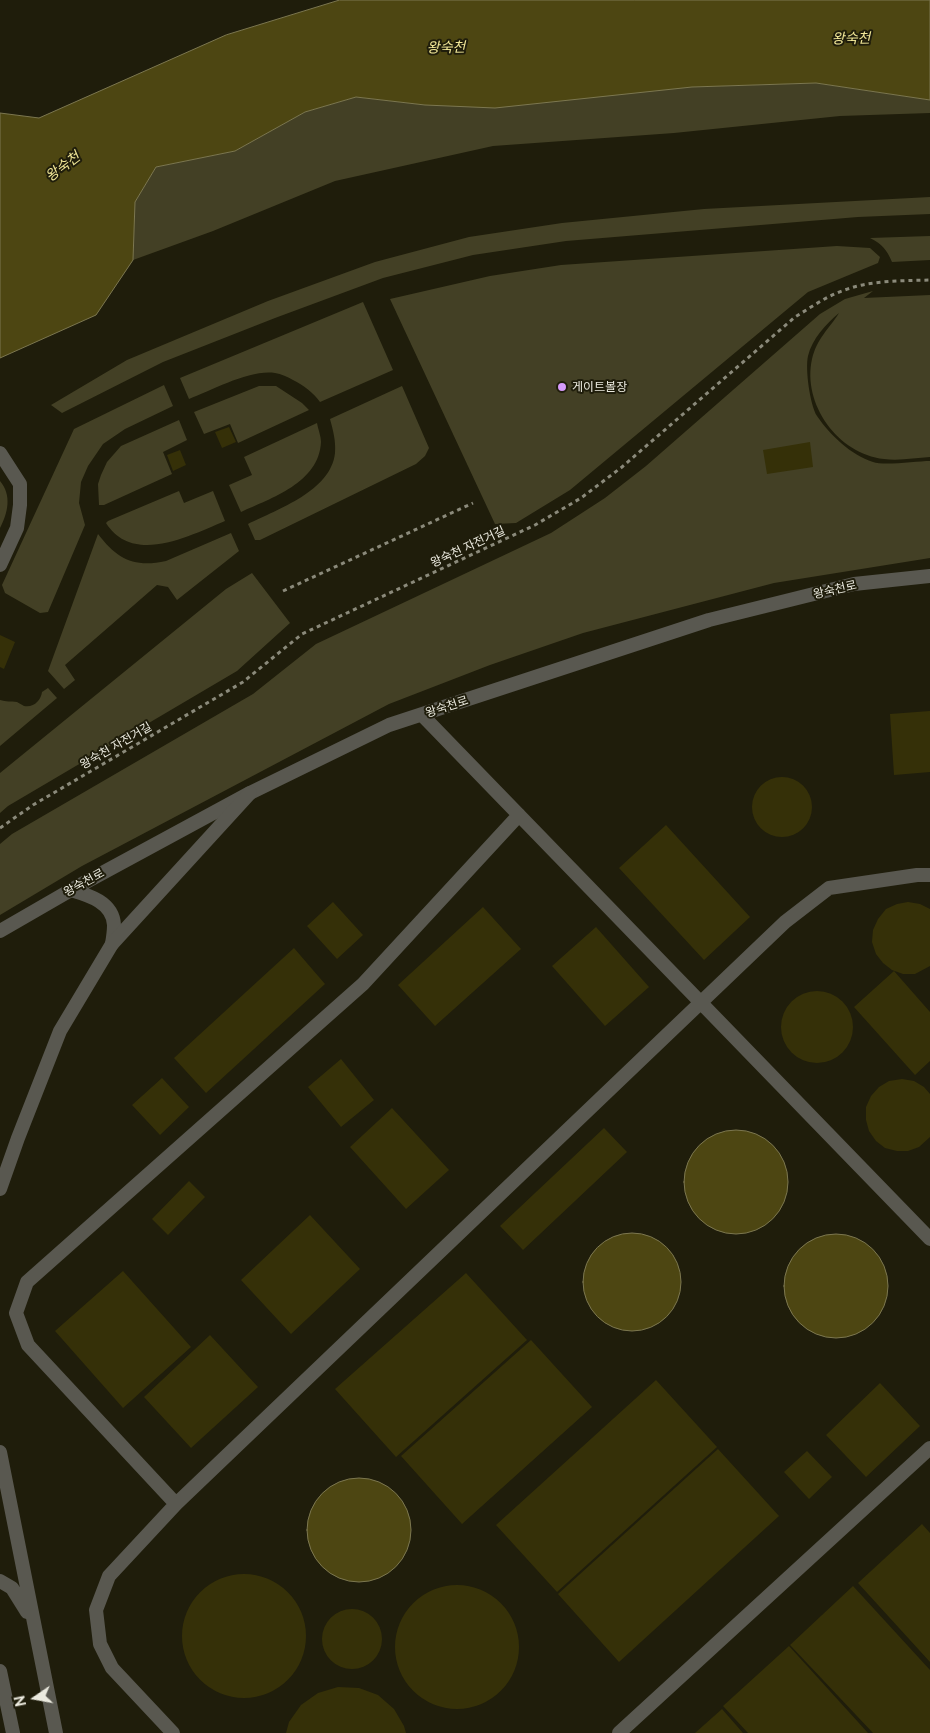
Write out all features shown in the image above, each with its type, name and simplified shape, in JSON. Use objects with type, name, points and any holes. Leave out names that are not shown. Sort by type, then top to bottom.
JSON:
[{"type":"street","points":[[0,565],[17,528],[20,505],[20,484],[3,458]]},
{"type":"street","name":"왕숙천로","points":[[0,931],[71,890],[250,793],[389,725],[709,620],[854,584],[930,576]]},
{"type":"street","points":[[422,715],[930,1239]]},
{"type":"street","points":[[0,1189],[60,1031],[112,944],[250,793]]},
{"type":"street","points":[[176,1504],[28,1345],[16,1313],[27,1282],[363,984],[519,815]]},
{"type":"street","points":[[173,1733],[112,1668],[100,1644],[96,1610],[109,1576],[176,1504],[785,922],[829,888],[918,875],[930,875]]},
{"type":"street","points":[[71,890],[93,896],[107,907],[114,922],[112,944]]},
{"type":"street","points":[[618,1733],[930,1448]]},
{"type":"street","points":[[0,1452],[56,1733]]},
{"type":"street","points":[[0,1581],[12,1588],[33,1621]]},
{"type":"street","points":[[0,1671],[13,1733]]},
{"type":"path","name":"왕숙천 자전거길","points":[[0,828],[33,805],[243,682],[302,634],[535,525],[567,507],[622,467],[795,317],[819,302],[841,291],[863,284],[930,280]]},
{"type":"path","points":[[283,591],[473,503]]},
{"type":"shaded area","points":[[816,83],[930,100],[930,113],[840,116],[674,133],[493,146],[335,181],[213,231],[133,260],[135,202],[156,167],[235,151],[305,112],[356,97],[425,105],[692,87]]},
{"type":"shaded area","points":[[930,197],[930,214],[858,217],[566,241],[473,255],[383,278],[275,318],[163,362],[62,413],[51,405],[127,360],[268,301],[375,262],[469,237],[562,223],[704,209]]},
{"type":"shaded area","points":[[930,236],[930,260],[892,262],[884,248],[870,238]]},
{"type":"shaded area","name":"게이트볼장","points":[[837,246],[870,248],[880,257],[878,263],[808,292],[570,490],[516,523],[495,524],[390,299],[490,276],[561,265]]},
{"type":"shaded area","points":[[873,291],[864,298],[930,295],[930,457],[890,460],[867,455],[852,448],[838,437],[827,424],[818,409],[810,376],[814,352],[820,339],[839,313],[820,332],[810,350],[807,369],[810,396],[814,411],[822,423],[842,444],[857,455],[878,463],[930,461],[930,558],[774,583],[583,633],[490,665],[389,704],[82,866],[0,915],[0,844],[12,834],[253,694],[316,644],[551,533],[605,498],[646,466],[820,314],[845,299]]},
{"type":"shaded area","points":[[363,302],[393,370],[320,402],[315,395],[301,384],[277,373],[255,374],[243,377],[189,399],[180,378]]},
{"type":"shaded area","points":[[164,385],[173,406],[125,429],[103,444],[88,466],[81,482],[79,503],[85,525],[48,612],[40,613],[5,593],[2,585],[74,429]]},
{"type":"shaded area","points":[[259,386],[276,386],[302,403],[309,410],[238,443],[230,424],[204,434],[194,412]]},
{"type":"shaded area","points":[[402,386],[429,448],[425,456],[416,464],[260,540],[255,540],[248,524],[288,505],[314,488],[324,478],[331,466],[335,453],[330,419]]},
{"type":"shaded area","points":[[179,420],[187,440],[163,452],[172,474],[104,505],[99,505],[98,484],[101,475],[107,462],[121,446]]},
{"type":"shaded area","points":[[317,423],[321,442],[318,456],[312,468],[292,487],[241,512],[229,485],[252,475],[244,457]]},
{"type":"shaded area","points":[[0,481],[4,486],[8,504],[0,528]]},
{"type":"shaded area","points":[[179,491],[184,503],[213,491],[225,521],[180,539],[147,545],[131,543],[117,536],[106,523],[108,521]]},
{"type":"shaded area","points":[[231,533],[239,551],[177,600],[168,587],[157,585],[65,665],[75,680],[64,689],[48,671],[98,534],[112,550],[127,560],[155,563],[166,561]]},
{"type":"shaded area","points":[[252,573],[290,623],[237,671],[8,806],[0,813],[0,773],[226,589]]},
{"type":"shaded area","points":[[48,688],[57,698],[0,746],[0,700],[31,706],[40,698],[42,692]]},
{"type":"water","name":"왕숙천","points":[[340,0],[930,0],[930,100],[816,83],[692,87],[495,108],[425,105],[356,97],[305,112],[235,151],[156,167],[135,202],[133,260],[96,315],[0,358],[0,113],[39,118],[226,35]]},
{"type":"water","points":[[736,1130],[756,1134],[765,1139],[779,1153],[784,1162],[788,1182],[784,1202],[779,1211],[765,1225],[756,1230],[736,1234],[716,1230],[707,1225],[693,1211],[688,1202],[684,1182],[688,1162],[693,1153],[707,1139],[716,1134]]},
{"type":"water","points":[[632,1233],[651,1237],[667,1247],[677,1263],[681,1282],[677,1301],[667,1317],[651,1327],[632,1331],[613,1327],[597,1317],[587,1301],[583,1282],[587,1263],[597,1247],[613,1237]]},
{"type":"water","points":[[836,1234],[856,1238],[865,1243],[879,1257],[884,1266],[888,1286],[884,1306],[879,1315],[865,1329],[856,1334],[836,1338],[816,1334],[807,1329],[793,1315],[788,1306],[784,1286],[788,1266],[793,1257],[807,1243],[816,1238]]},
{"type":"water","points":[[359,1478],[379,1482],[388,1487],[402,1501],[407,1510],[411,1530],[407,1550],[402,1559],[388,1573],[379,1578],[359,1582],[339,1578],[330,1573],[316,1559],[311,1550],[307,1530],[311,1510],[316,1501],[330,1487],[339,1482]]},
{"type":"building","points":[[229,427],[236,442],[222,448],[215,432]]},
{"type":"building","points":[[810,442],[813,467],[767,474],[763,450]]},
{"type":"building","points":[[180,450],[186,465],[173,471],[167,455]]},
{"type":"building","points":[[0,635],[15,642],[4,669],[0,667]]},
{"type":"building","points":[[930,711],[930,772],[894,775],[890,714]]},
{"type":"building","points":[[782,777],[799,782],[807,790],[812,807],[807,824],[799,832],[782,837],[765,832],[757,824],[752,807],[757,790],[765,782]]},
{"type":"building","points":[[666,825],[750,917],[704,960],[619,868]]},
{"type":"building","points":[[333,902],[363,935],[337,959],[307,926]]},
{"type":"building","points":[[908,902],[920,904],[930,909],[930,966],[915,974],[903,974],[892,970],[876,954],[872,942],[873,930],[878,919],[886,909]]},
{"type":"building","points":[[483,907],[521,949],[435,1026],[398,985]]},
{"type":"building","points":[[596,927],[649,987],[605,1026],[552,966]]},
{"type":"building","points":[[294,948],[325,984],[206,1093],[174,1058]]},
{"type":"building","points":[[894,971],[930,1012],[930,1061],[915,1075],[854,1007]]},
{"type":"building","points":[[817,991],[837,997],[847,1007],[853,1027],[847,1047],[837,1057],[817,1063],[797,1057],[787,1047],[781,1027],[787,1007],[797,997]]},
{"type":"building","points":[[341,1059],[374,1100],[341,1127],[308,1087]]},
{"type":"building","points":[[162,1078],[189,1107],[160,1135],[132,1105]]},
{"type":"building","points":[[902,1079],[914,1081],[924,1087],[930,1094],[930,1137],[919,1147],[908,1151],[885,1148],[876,1141],[869,1131],[866,1120],[866,1107],[871,1096],[879,1087],[889,1081]]},
{"type":"building","points":[[392,1108],[449,1170],[406,1209],[350,1147]]},
{"type":"building","points":[[604,1128],[627,1152],[523,1250],[500,1226]]},
{"type":"building","points":[[189,1181],[205,1197],[168,1235],[152,1219]]},
{"type":"building","points":[[310,1215],[360,1269],[291,1334],[241,1280]]},
{"type":"building","points":[[123,1271],[191,1347],[123,1408],[55,1331]]},
{"type":"building","points":[[466,1273],[527,1340],[396,1457],[335,1389]]},
{"type":"building","points":[[210,1335],[258,1387],[191,1448],[144,1397]]},
{"type":"building","points":[[531,1340],[592,1407],[462,1524],[401,1456]]},
{"type":"building","points":[[656,1380],[717,1447],[557,1592],[496,1525]]},
{"type":"building","points":[[880,1383],[920,1426],[866,1477],[826,1435]]},
{"type":"building","points":[[718,1449],[779,1516],[619,1662],[558,1594]]},
{"type":"building","points":[[807,1451],[832,1477],[809,1499],[784,1472]]},
{"type":"building","points":[[922,1524],[930,1533],[930,1662],[858,1583]]},
{"type":"building","points":[[244,1574],[268,1579],[279,1584],[288,1592],[296,1601],[301,1612],[306,1636],[301,1660],[296,1671],[288,1680],[279,1688],[268,1693],[244,1698],[220,1693],[209,1688],[200,1680],[192,1671],[187,1660],[182,1636],[187,1612],[192,1601],[200,1592],[209,1584],[220,1579]]},
{"type":"building","points":[[457,1585],[481,1589],[501,1603],[515,1623],[519,1647],[515,1671],[501,1691],[481,1705],[457,1709],[433,1705],[413,1691],[399,1671],[395,1647],[399,1623],[413,1603],[433,1589]]},
{"type":"building","points":[[853,1586],[930,1670],[930,1733],[873,1733],[790,1645]]},
{"type":"building","points":[[352,1609],[369,1614],[377,1622],[382,1639],[377,1656],[369,1664],[352,1669],[335,1664],[327,1656],[322,1639],[327,1622],[335,1614]]},
{"type":"building","points":[[789,1646],[868,1733],[748,1733],[723,1706]]},
{"type":"building","points":[[338,1687],[359,1688],[378,1695],[394,1709],[406,1733],[286,1733],[289,1722],[301,1705],[318,1693]]},
{"type":"building","points":[[722,1709],[743,1733],[695,1733]]},
{"type":"place","name":"게이트볼장","points":[[562,387]]}]
